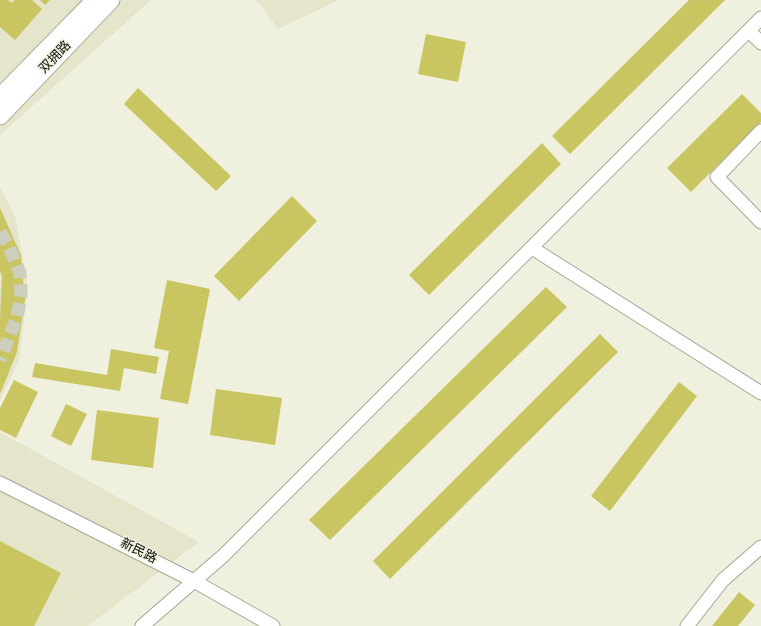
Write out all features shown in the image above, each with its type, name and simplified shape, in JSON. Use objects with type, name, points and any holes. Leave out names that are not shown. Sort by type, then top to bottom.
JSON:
[{"type":"main road","name":"双拥路","points":[[0,97],[95,0]]},
{"type":"main road","name":"双拥路","points":[[0,116],[112,0]]},
{"type":"street","points":[[142,626],[223,556],[761,18]]},
{"type":"street","points":[[748,31],[761,43]]},
{"type":"street","points":[[761,131],[717,177],[761,222]]},
{"type":"street","points":[[532,248],[761,393]]},
{"type":"street","name":"新民路","points":[[0,483],[194,581],[273,626]]},
{"type":"street","points":[[687,626],[723,580],[761,547]]},
{"type":"shaded area","points":[[0,0],[151,0],[0,135]]},
{"type":"shaded area","points":[[256,0],[339,0],[278,29]]},
{"type":"shaded area","points":[[0,187],[15,216],[28,287],[19,360],[0,401]]},
{"type":"shaded area","points":[[0,432],[199,542],[88,626],[0,626]]},
{"type":"building","points":[[0,0],[8,0],[12,3],[15,0],[32,0],[42,9],[15,40],[0,27]]},
{"type":"building","points":[[40,0],[50,0],[45,5]]},
{"type":"building","points":[[689,0],[725,0],[570,154],[552,136]]},
{"type":"building","points":[[426,34],[466,42],[458,82],[418,74]]},
{"type":"building","points":[[138,88],[231,176],[216,191],[124,104]]},
{"type":"building","points":[[742,94],[761,113],[761,122],[691,192],[667,168]]},
{"type":"building","points":[[542,143],[561,164],[429,295],[409,275]]},
{"type":"building","points":[[292,196],[317,221],[239,301],[214,276]]},
{"type":"building","points":[[0,208],[21,255],[25,300],[17,352],[0,394],[0,320],[2,276],[0,271]]},
{"type":"building","points":[[167,280],[210,289],[188,404],[160,399],[169,351],[154,348]]},
{"type":"building","points":[[546,287],[567,307],[330,540],[309,520]]},
{"type":"building","points":[[600,334],[618,352],[390,579],[373,561]]},
{"type":"building","points":[[111,349],[159,357],[156,374],[124,368],[120,391],[32,377],[35,363],[107,375]]},
{"type":"building","points":[[14,380],[38,392],[16,438],[0,430],[0,408]]},
{"type":"building","points":[[679,382],[697,396],[610,511],[591,496]]},
{"type":"building","points":[[216,389],[282,398],[275,445],[210,435]]},
{"type":"building","points":[[66,404],[87,414],[71,446],[51,436]]},
{"type":"building","points":[[97,410],[159,418],[153,468],[91,460]]},
{"type":"building","points":[[0,541],[61,573],[34,626],[0,626]]},
{"type":"building","points":[[739,592],[755,605],[738,626],[712,626]]},
{"type":"tunnel","points":[[0,232],[8,244],[20,273],[21,296],[17,317],[0,360]]}]
